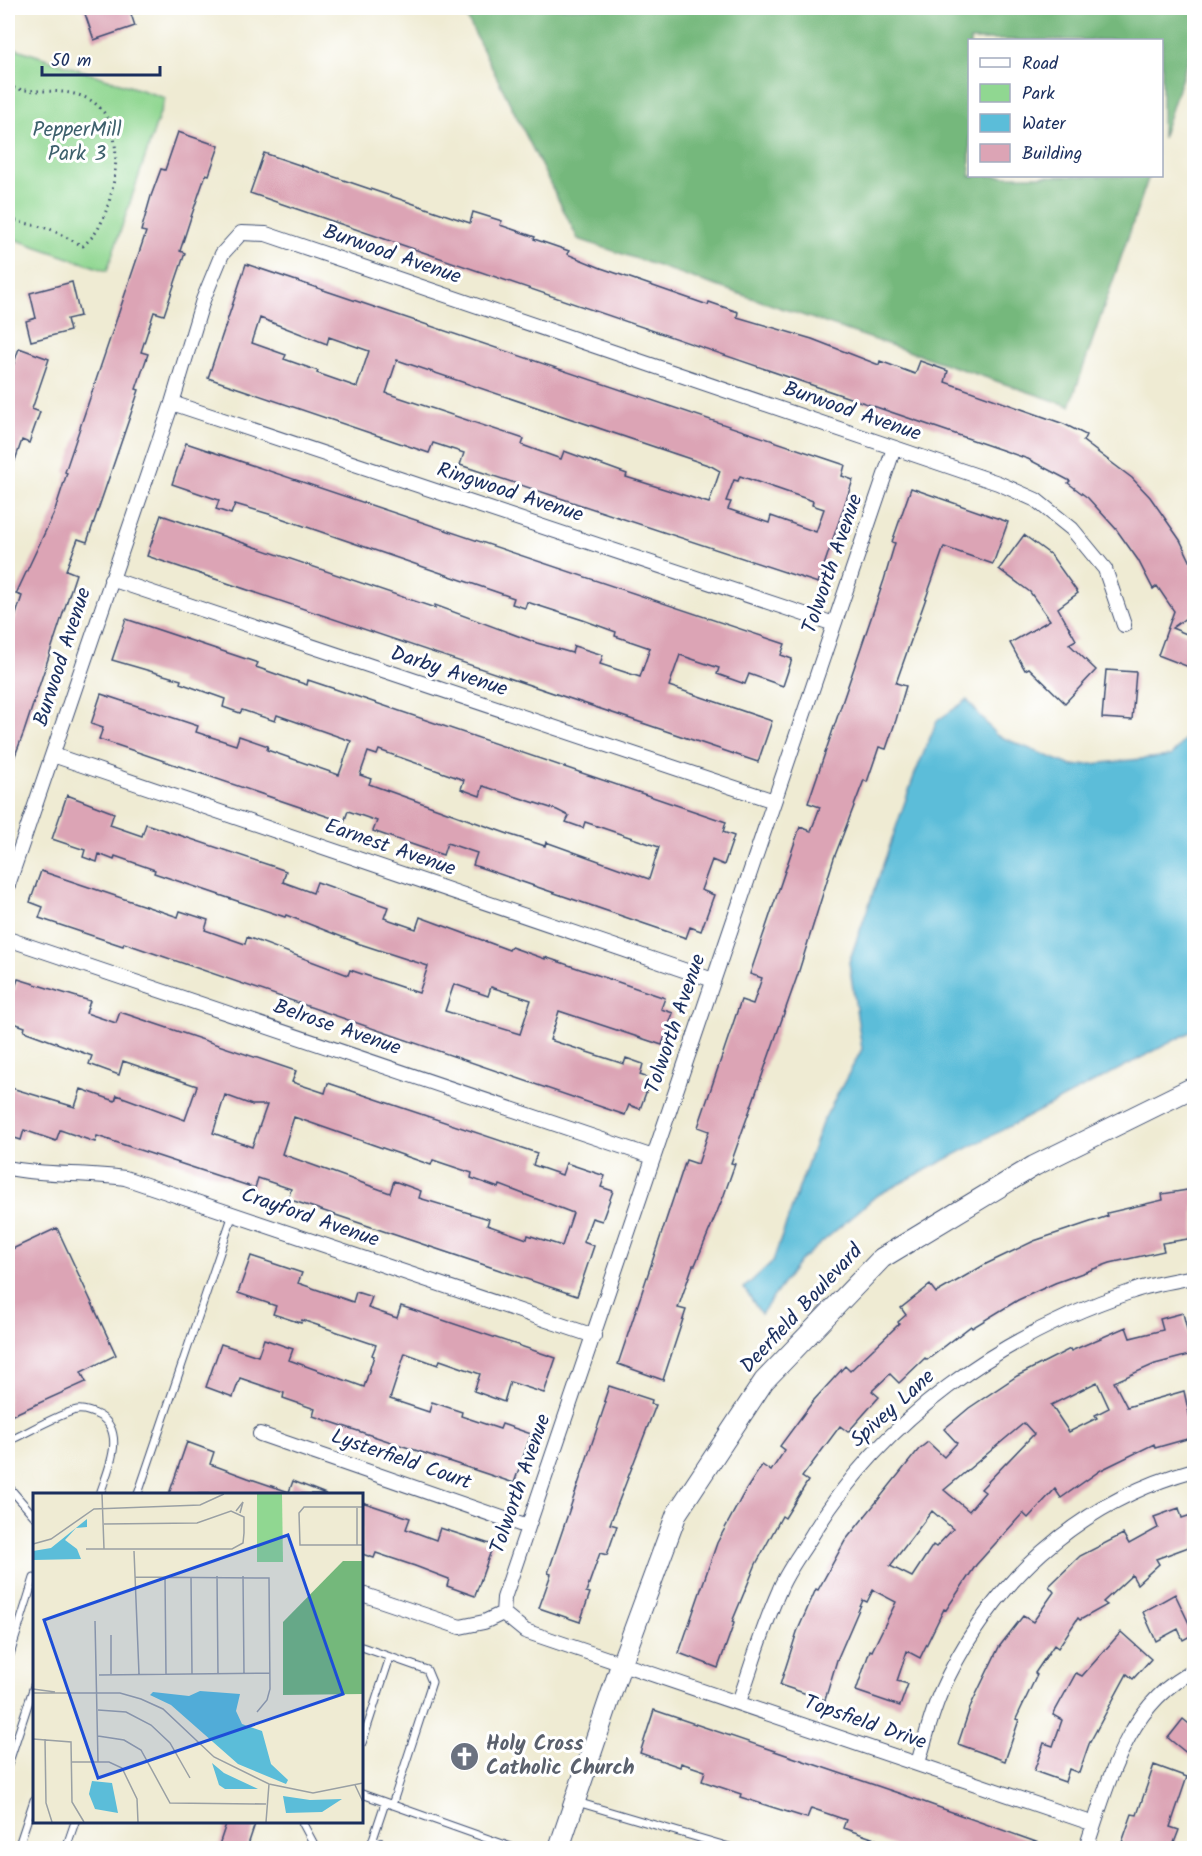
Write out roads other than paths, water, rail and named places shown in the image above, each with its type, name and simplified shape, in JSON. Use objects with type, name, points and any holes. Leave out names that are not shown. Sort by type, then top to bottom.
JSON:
[{"type":"street","name":"Burwood Avenue","points":[[8,885],[172,403],[204,300],[222,254],[241,233],[266,234],[998,483],[1036,500],[1072,529],[1105,569],[1124,625]]},
{"type":"street","name":"Ringwood Avenue","points":[[172,403],[834,624]]},
{"type":"street","name":"Tolworth Avenue","points":[[503,1614],[504,1598],[894,448]]},
{"type":"street","name":"Darby Avenue","points":[[111,579],[774,801]]},
{"type":"street","name":"Earnest Avenue","points":[[53,755],[713,980]]},
{"type":"street","name":"Belrose Avenue","points":[[8,939],[653,1157]]},
{"type":"street","name":"Deerfield Boulevard","points":[[559,1848],[621,1665],[677,1514],[764,1381],[882,1257],[1034,1166],[1194,1087]]},
{"type":"street","name":"Crayford Avenue","points":[[8,1168],[36,1174],[97,1174],[125,1178],[594,1336]]},
{"type":"street","name":"Spivey Lane","points":[[739,1702],[779,1589],[816,1528],[860,1467],[912,1415],[965,1374],[1020,1338],[1074,1312],[1135,1290],[1194,1277]]},
{"type":"street","name":"Lysterfield Court","points":[[260,1434],[528,1527]]},
{"type":"street","points":[[918,1763],[939,1695],[970,1634],[1003,1590],[1030,1560],[1075,1525],[1114,1500],[1158,1480],[1194,1470]]},
{"type":"street","points":[[363,1594],[460,1627],[484,1622],[503,1614]]},
{"type":"street","name":"Topsfield Drive","points":[[503,1614],[525,1631],[1094,1824]]},
{"type":"street","points":[[1086,1848],[1126,1742],[1154,1699],[1194,1671]]},
{"type":"lane","points":[[138,1493],[233,1214]]},
{"type":"lane","points":[[8,1445],[13,1439],[78,1410],[97,1414],[110,1428],[114,1439],[112,1455],[100,1493]]},
{"type":"lane","points":[[8,1486],[33,1515]]},
{"type":"lane","points":[[8,1661],[33,1581]]},
{"type":"lane","points":[[363,1647],[427,1670],[432,1682],[388,1804],[371,1844],[397,1848]]},
{"type":"lane","points":[[363,1740],[390,1657]]},
{"type":"lane","points":[[8,1765],[33,1689]]},
{"type":"lane","points":[[363,1794],[514,1848]]},
{"type":"lane","points":[[575,1801],[733,1848]]},
{"type":"lane","points":[[18,1848],[33,1803]]},
{"type":"lane","points":[[66,1848],[74,1823]]},
{"type":"lane","points":[[303,1823],[316,1848]]},
{"type":"water","points":[[967,700],[996,735],[1072,766],[1171,756],[1194,728],[1194,1030],[876,1196],[799,1262],[761,1314],[744,1288],[773,1261],[822,1123],[862,1049],[849,962],[914,776],[937,721]]},
{"type":"place","name":"Holy Cross Catholic Church","points":[[465,1756]]},
{"type":"park label","name":"PepperMill Park 3","points":[[77,142]]}]
